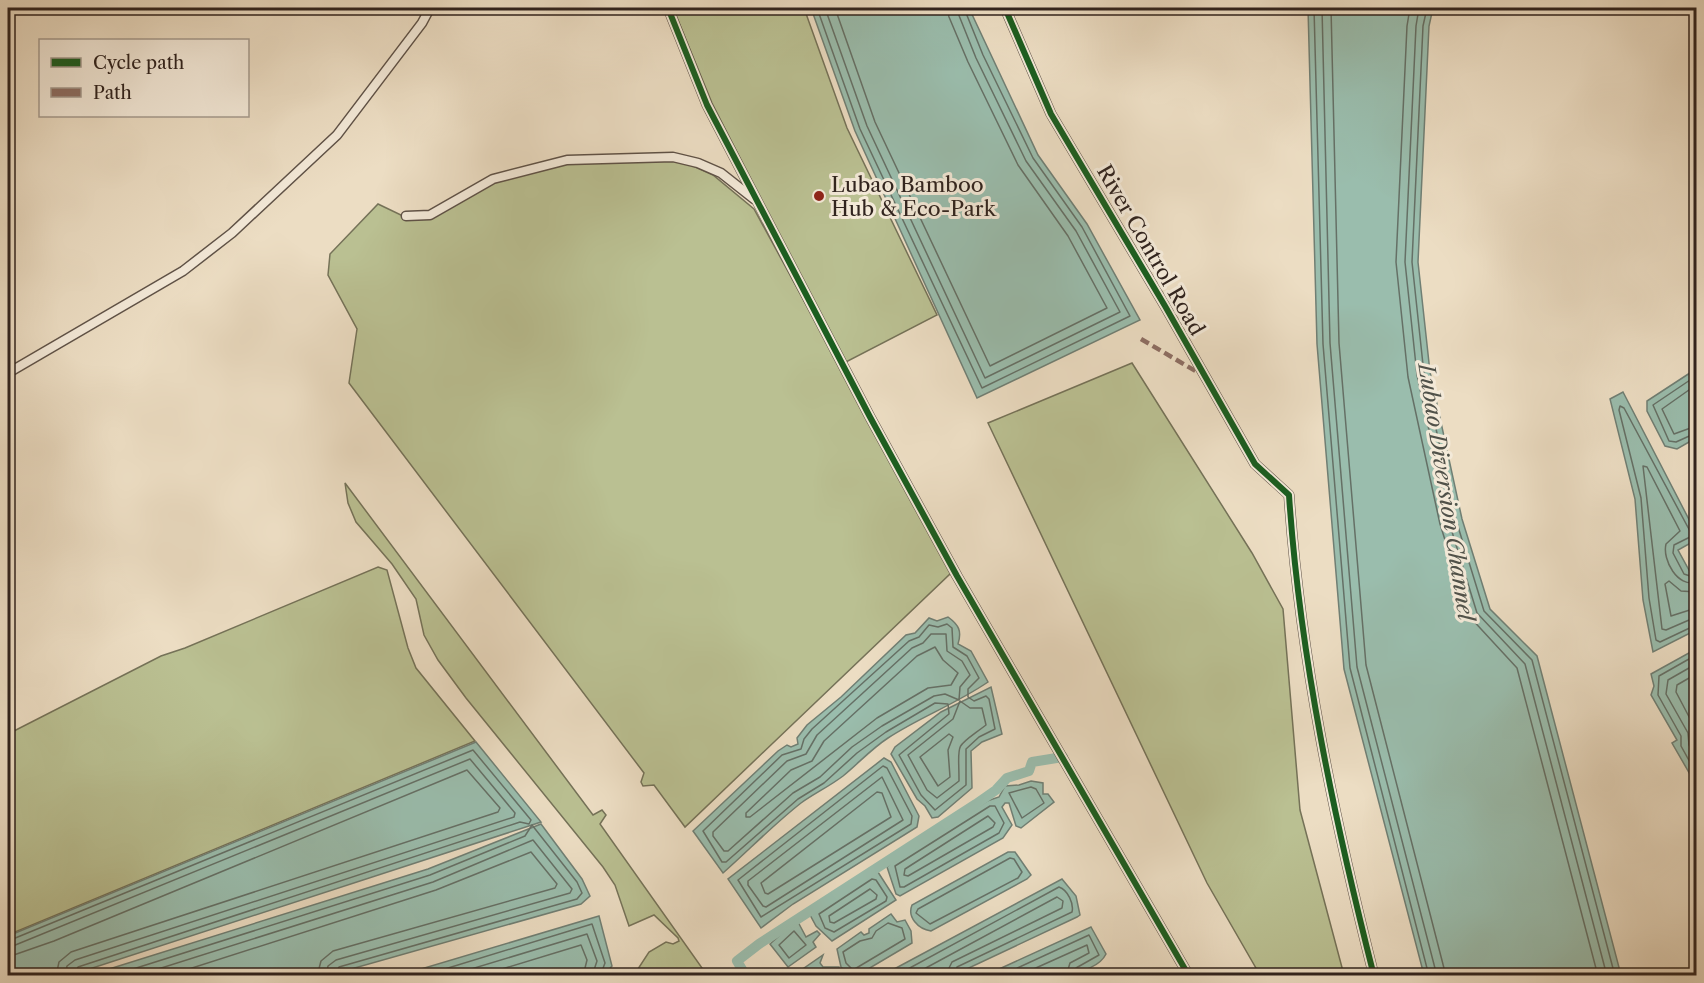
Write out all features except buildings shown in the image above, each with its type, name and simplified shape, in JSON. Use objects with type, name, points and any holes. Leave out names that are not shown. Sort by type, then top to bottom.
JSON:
[{"type":"street","points":[[8,373],[183,271],[232,233],[337,135],[422,23],[430,8]]},
{"type":"street","points":[[668,8],[707,105],[957,576],[1189,975]]},
{"type":"street","name":"River Control Road","points":[[1005,8],[1051,114],[1255,464],[1289,495],[1295,579],[1339,838],[1374,975]]},
{"type":"street","points":[[406,216],[430,215],[493,179],[578,160],[673,157],[698,163],[721,173],[757,202]]},
{"type":"shaded area","name":"Lubao Bamboo Hub & Eco-Park","points":[[673,8],[804,8],[847,128],[937,315],[844,363],[712,103]]},
{"type":"shaded area","points":[[673,157],[713,175],[754,209],[952,572],[685,827],[654,785],[643,786],[641,782],[644,773],[349,383],[357,329],[328,275],[330,254],[378,204],[405,217],[429,216],[494,180],[567,160]]},
{"type":"shaded area","points":[[1132,363],[1252,553],[1283,609],[1300,810],[1344,975],[1260,975],[1207,883],[988,423]]},
{"type":"shaded area","points":[[345,483],[593,815],[602,810],[606,815],[600,824],[707,975],[634,975],[649,952],[666,942],[673,944],[679,941],[678,938],[654,915],[629,926],[615,885],[603,867],[438,660],[424,635],[416,599],[392,564],[356,522],[348,503]]},
{"type":"shaded area","points":[[378,567],[387,570],[408,648],[416,668],[475,741],[8,935],[8,734],[161,656]]},
{"type":"water","points":[[811,8],[969,8],[1038,155],[1087,224],[1140,320],[977,398],[855,131]]},
{"type":"water","name":"Lubao Diversion Channel","points":[[1308,8],[1433,8],[1429,26],[1418,262],[1430,372],[1462,519],[1490,609],[1537,656],[1621,975],[1424,975],[1344,669],[1317,344]]},
{"type":"water","points":[[1696,369],[1696,438],[1677,449],[1665,446],[1647,411],[1647,401]]},
{"type":"water","points":[[1623,392],[1696,533],[1696,540],[1678,550],[1689,570],[1696,567],[1696,630],[1653,652],[1643,600],[1635,499],[1610,399]]},
{"type":"water","points":[[948,617],[959,629],[958,644],[971,651],[988,682],[882,742],[843,776],[791,811],[723,873],[693,831],[778,751],[787,745],[791,747],[798,744],[797,738],[807,725],[841,697],[906,635],[915,633],[929,618],[937,621]]},
{"type":"water","points":[[1696,649],[1695,783],[1672,743],[1677,740],[1651,695],[1654,686],[1651,674]]},
{"type":"water","points":[[991,687],[1002,734],[982,742],[971,751],[972,788],[938,817],[932,818],[925,806],[917,799],[891,754],[895,747],[941,712]]},
{"type":"water","points":[[476,742],[541,822],[71,975],[8,975],[8,936]]},
{"type":"water","points":[[884,758],[891,762],[919,816],[917,827],[793,904],[761,928],[728,879]]},
{"type":"water","points":[[1031,781],[1043,783],[1043,794],[1048,794],[1054,802],[1021,828],[1016,826],[1009,803],[1005,803],[1002,807],[1012,825],[1003,838],[900,896],[896,894],[887,867],[892,862],[987,801],[999,797],[1005,786]]},
{"type":"water","points":[[541,824],[582,879],[590,896],[581,904],[330,975],[90,975],[428,869]]},
{"type":"water","points":[[1008,852],[1015,852],[1031,875],[1027,879],[931,931],[922,928],[912,918],[912,905]]},
{"type":"water","points":[[876,869],[896,900],[832,941],[816,926],[809,913]]},
{"type":"water","points":[[1062,879],[1076,896],[1080,915],[1077,917],[954,975],[883,975]]},
{"type":"water","points":[[891,914],[897,922],[905,920],[911,931],[912,943],[858,975],[849,975],[841,967],[837,949],[861,932],[864,935],[869,933],[869,929]]},
{"type":"water","points":[[599,916],[612,966],[604,975],[401,975]]},
{"type":"water","points":[[797,920],[806,937],[817,931],[820,934],[813,942],[816,947],[788,967],[770,944]]},
{"type":"water","points":[[1091,927],[1106,954],[1098,963],[1085,970],[1052,976],[986,975]]},
{"type":"water","points":[[823,955],[820,963],[823,967],[839,967],[840,975],[794,975]]},
{"type":"waterway","points":[[746,976],[737,961],[759,944],[976,804],[996,790],[1007,778],[1029,771],[1032,762],[1063,757]]},
{"type":"marked path","points":[[1141,339],[1204,376]]},
{"type":"cycle path","points":[[668,8],[707,105],[870,417],[957,576],[1189,976]]},
{"type":"cycle path","points":[[1005,8],[1051,114],[1165,306],[1255,464],[1289,495],[1301,617],[1310,677],[1332,797],[1374,976]]},
{"type":"place","name":"Lubao Bamboo Hub & Eco-Park","points":[[819,196]]}]
